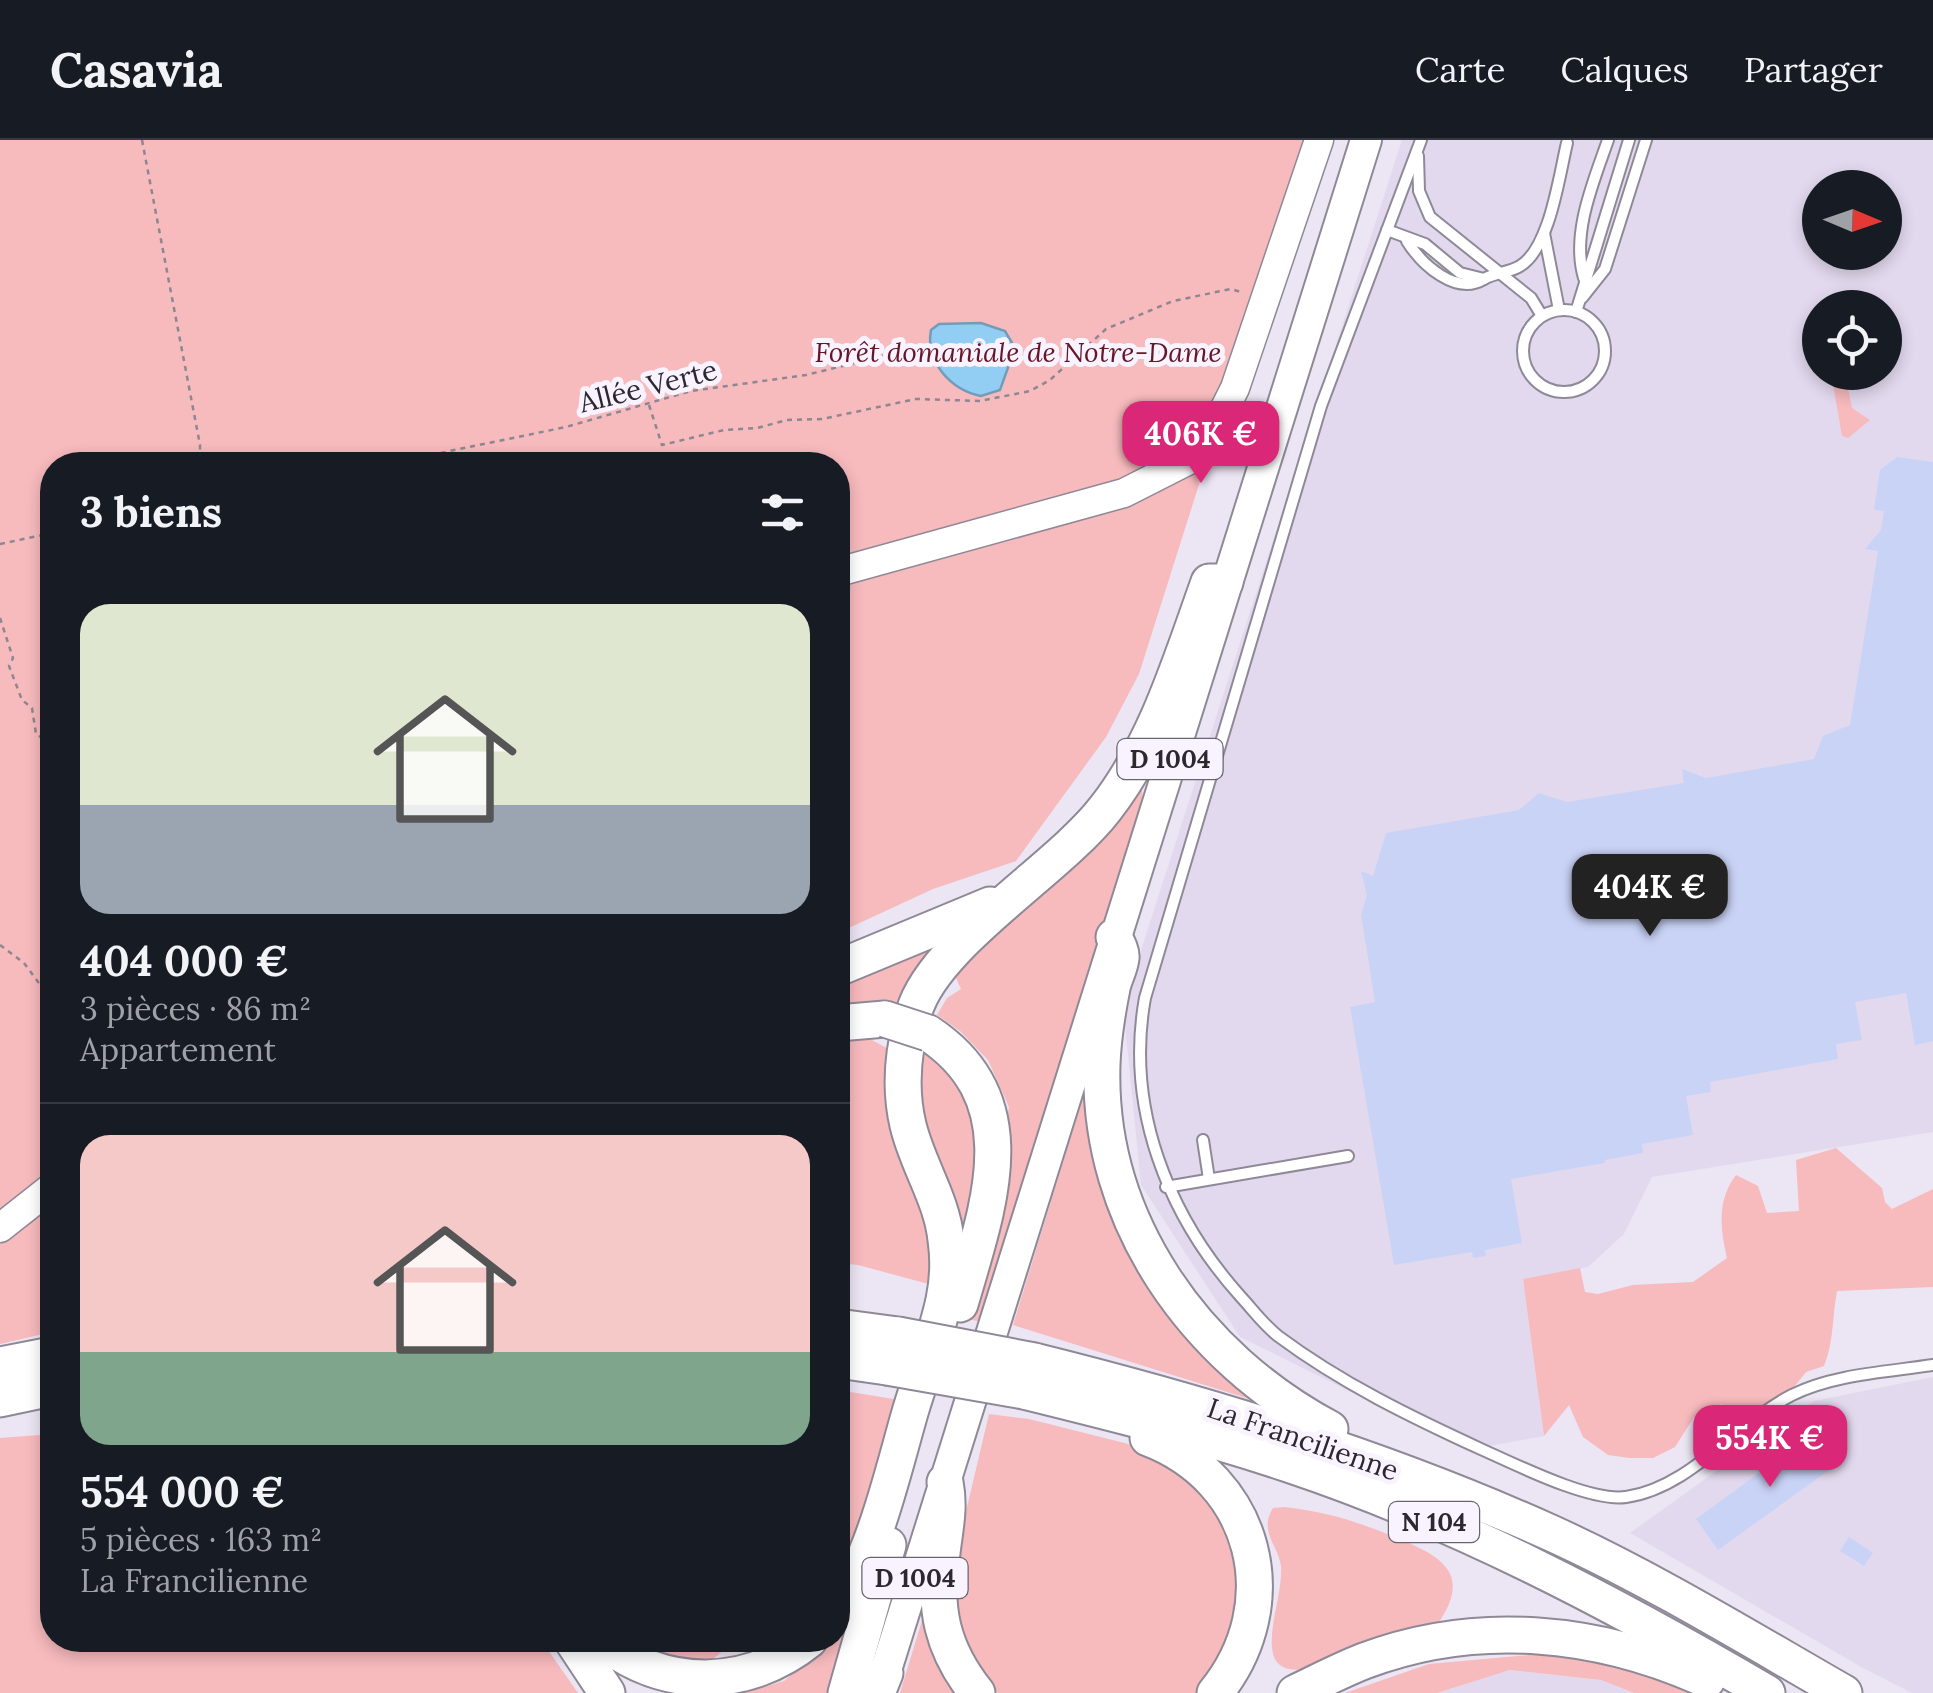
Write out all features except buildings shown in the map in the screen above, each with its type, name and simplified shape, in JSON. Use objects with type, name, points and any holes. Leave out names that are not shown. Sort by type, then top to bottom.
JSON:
[{"type":"highway","points":[[850,1585],[881,1506],[947,1280],[946,1235],[940,1207],[908,1125],[902,1065],[915,1007],[932,977],[1018,892],[1067,852],[1108,806],[1158,717],[1209,582],[1225,582]]},
{"type":"highway","points":[[850,963],[1018,892]]},
{"type":"highway","points":[[1114,937],[1122,956],[1110,996],[1104,1044],[1106,1127],[1136,1227],[1172,1292],[1226,1358],[1288,1404],[1341,1435],[1425,1469],[1468,1500]]},
{"type":"highway","points":[[846,1693],[970,1268],[994,1160],[992,1126],[977,1080],[962,1059],[928,1033],[885,1018],[850,1021]]},
{"type":"highway","points":[[850,1320],[892,1346]]},
{"type":"highway","name":"La Francilienne","points":[[850,1331],[892,1346],[1029,1376],[1227,1412],[1380,1464],[1552,1534],[1664,1590],[1844,1693]]},
{"type":"highway","name":"La Francilienne","points":[[850,1357],[892,1346]]},
{"type":"highway","points":[[0,1365],[40,1357]]},
{"type":"highway","name":"La Francilienne","points":[[1029,1376],[1079,1404],[1212,1439],[1370,1495],[1566,1582],[1767,1693]]},
{"type":"highway","points":[[0,1399],[40,1391]]},
{"type":"highway","points":[[1079,1404],[1186,1456],[1226,1493],[1236,1510],[1250,1552],[1254,1602],[1243,1648],[1215,1693]]},
{"type":"highway","points":[[945,1482],[950,1506],[938,1610],[952,1660],[977,1693]]},
{"type":"highway","points":[[1295,1693],[1382,1656],[1462,1638],[1520,1634],[1576,1638],[1630,1649],[1733,1693]]},
{"type":"highway","points":[[580,1652],[607,1693]]},
{"type":"highway","points":[[618,1652],[634,1663],[662,1673],[712,1679],[778,1662],[793,1652]]},
{"type":"main road","name":"D 1004","points":[[881,1686],[1366,140]]},
{"type":"street","points":[[850,568],[1124,492],[1193,458],[1212,434],[1234,388],[1319,140]]},
{"type":"street","points":[[0,1228],[40,1197]]},
{"type":"lane","points":[[1421,140],[1320,406],[1144,998],[1139,1050],[1153,1148],[1166,1186],[1218,1272],[1275,1334],[1384,1405],[1500,1458],[1598,1496],[1624,1498],[1670,1480],[1792,1395],[1807,1389],[1933,1365]]},
{"type":"lane","points":[[1421,140],[1418,183],[1426,212],[1535,302],[1542,316]]},
{"type":"lane","points":[[1585,279],[1577,254],[1592,185],[1608,140]]},
{"type":"lane","points":[[1577,307],[1630,140]]},
{"type":"lane","points":[[1577,307],[1596,326],[1604,344],[1604,358],[1591,382],[1569,392],[1544,387],[1525,365],[1526,335],[1542,316],[1577,307],[1605,269],[1646,140]]},
{"type":"lane","points":[[1386,230],[1408,241],[1415,254],[1456,285],[1471,287],[1497,271],[1522,264],[1544,233],[1567,143]]},
{"type":"lane","points":[[1544,233],[1559,310]]},
{"type":"lane","points":[[1203,1140],[1209,1179]]},
{"type":"lane","points":[[1166,1186],[1348,1156]]},
{"type":"path","points":[[142,140],[200,452]]},
{"type":"path","points":[[649,405],[662,445],[724,430],[757,428],[786,420],[822,419],[916,399],[980,401],[1030,391],[1050,380],[1106,328],[1173,301],[1231,289],[1266,300]]},
{"type":"path","name":"Allée Verte","points":[[445,452],[566,427],[690,391],[806,375],[924,346]]},
{"type":"path","points":[[0,544],[40,535]]},
{"type":"path","points":[[0,618],[13,658],[9,666],[22,700],[32,708],[36,734],[40,737]]},
{"type":"path","points":[[0,945],[24,964],[40,985]]},
{"type":"shaded area","points":[[1402,140],[1933,140],[1933,1132],[1652,1177],[1624,1234],[1588,1267],[1523,1279],[1544,1436],[1468,1450],[1240,1337],[1141,1185],[1123,1006]]},
{"type":"shaded area","points":[[1933,1377],[1933,1693],[1912,1693],[1863,1668],[1630,1533],[1814,1401]]},
{"type":"shaded area","points":[[1510,1670],[1601,1680],[1633,1693],[1437,1693]]},
{"type":"green space","name":"Forêt domaniale de Notre-Dame","points":[[0,140],[1308,140],[1139,674],[1106,737],[1016,861],[933,889],[850,927],[850,452],[40,452],[40,1335],[0,1344]]},
{"type":"green space","points":[[1834,390],[1848,390],[1852,408],[1870,420],[1848,438],[1842,436]]},
{"type":"green space","points":[[1142,787],[1143,804],[985,1323],[965,1318],[1009,1107],[988,1060],[960,1031],[937,1015],[947,998],[961,989],[952,969],[1128,793]]},
{"type":"green space","points":[[928,947],[937,952],[908,1007],[850,1014],[850,975]]},
{"type":"green space","points":[[861,1034],[892,1051],[932,1223],[936,1286],[850,1264],[850,1037]]},
{"type":"green space","points":[[925,1043],[954,1065],[985,1124],[955,1303],[923,1138],[914,1048]]},
{"type":"green space","points":[[1089,1077],[1117,1223],[1140,1274],[1194,1347],[1272,1406],[1013,1325]]},
{"type":"green space","points":[[1836,1148],[1882,1188],[1885,1202],[1892,1209],[1933,1189],[1933,1287],[1837,1291],[1824,1366],[1806,1372],[1790,1392],[1768,1402],[1735,1427],[1722,1404],[1694,1417],[1675,1447],[1653,1458],[1630,1458],[1608,1455],[1583,1437],[1569,1405],[1544,1436],[1523,1279],[1580,1268],[1585,1292],[1598,1294],[1633,1285],[1693,1282],[1727,1258],[1722,1215],[1726,1194],[1736,1175],[1758,1186],[1767,1213],[1799,1211],[1796,1160]]},
{"type":"green space","points":[[850,1392],[906,1401],[850,1559]]},
{"type":"green space","points":[[989,1414],[1029,1419],[1164,1453],[1217,1502],[1239,1546],[1245,1610],[1201,1693],[998,1693],[973,1672],[948,1588]]},
{"type":"green space","points":[[40,1435],[40,1652],[549,1652],[578,1693],[0,1693],[0,1438]]},
{"type":"green space","points":[[1284,1507],[1381,1531],[1438,1559],[1452,1579],[1452,1592],[1437,1625],[1310,1668],[1290,1669],[1278,1663],[1272,1637],[1281,1567],[1268,1524],[1273,1508]]},
{"type":"green space","points":[[927,1604],[963,1693],[900,1693]]},
{"type":"green space","points":[[860,1615],[850,1645],[850,1624]]},
{"type":"green space","points":[[655,1652],[722,1652],[702,1668]]},
{"type":"green space","points":[[818,1652],[848,1652],[834,1693],[742,1693],[784,1681]]},
{"type":"green space","points":[[1540,1654],[1620,1666],[1701,1693],[1634,1693],[1601,1680],[1510,1670],[1437,1693],[1345,1693],[1429,1664]]},
{"type":"water","points":[[981,323],[1005,331],[1015,348],[1000,390],[981,396],[960,388],[942,373],[930,342],[931,330],[939,324]]}]
